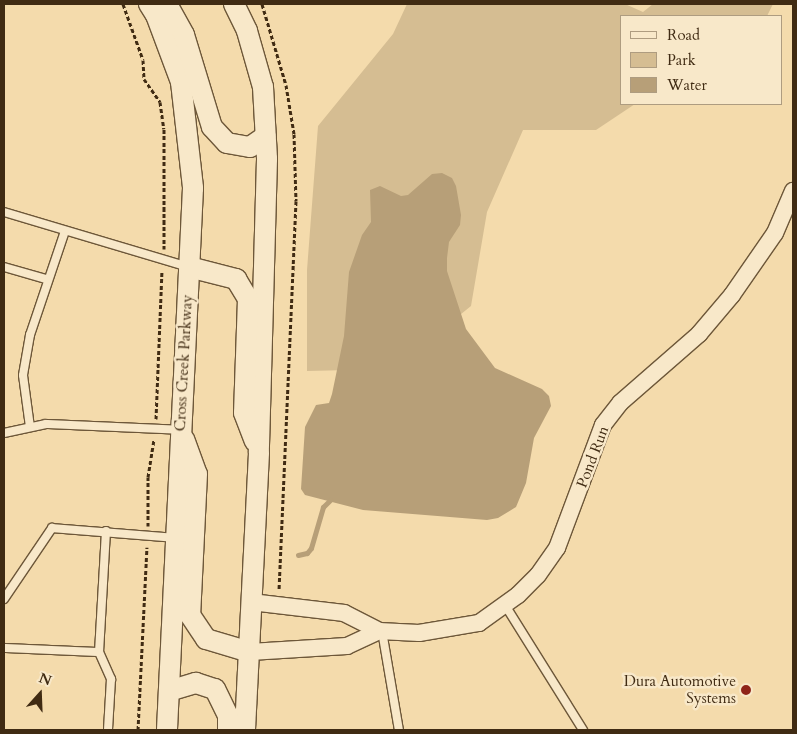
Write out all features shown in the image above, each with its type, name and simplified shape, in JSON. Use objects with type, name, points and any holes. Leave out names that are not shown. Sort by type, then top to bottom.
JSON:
[{"type":"street","name":"Cross Creek Parkway","points":[[149,4],[156,15],[181,82],[193,188],[167,730]]},
{"type":"street","points":[[167,4],[184,35],[212,127],[227,144],[250,147],[266,136]]},
{"type":"street","points":[[234,4],[247,30],[263,87],[266,136],[259,452],[245,730]]},
{"type":"street","name":"Pond Run","points":[[251,602],[344,613],[380,631],[419,633],[478,623],[505,604],[538,575],[557,548],[603,424],[637,387],[699,334],[727,302],[775,233],[792,199]]},
{"type":"street","points":[[189,267],[236,279],[248,299],[244,413],[259,452]]},
{"type":"street","points":[[181,430],[197,474],[190,616],[206,640],[250,652]]},
{"type":"street","name":"Pond Run","points":[[250,652],[347,646],[380,631]]},
{"type":"street","points":[[169,691],[196,683],[215,689],[228,716],[228,730]]},
{"type":"lane","points":[[4,212],[189,267]]},
{"type":"lane","points":[[30,427],[23,375],[30,335],[46,279],[65,231]]},
{"type":"lane","points":[[4,268],[46,279]]},
{"type":"lane","points":[[4,433],[46,424],[181,430]]},
{"type":"lane","points":[[4,599],[52,528],[176,538]]},
{"type":"lane","points":[[106,531],[99,652],[111,678],[108,730]]},
{"type":"lane","points":[[505,604],[583,730]]},
{"type":"lane","points":[[380,631],[399,730]]},
{"type":"lane","points":[[4,648],[99,652]]},
{"type":"path","points":[[123,4],[143,60],[144,80],[160,102],[166,224],[155,429],[148,476],[148,535],[138,730]]},
{"type":"path","points":[[262,4],[286,85],[294,134],[296,201],[278,605]]},
{"type":"green space","points":[[407,4],[625,4],[643,12],[653,4],[773,4],[768,15],[620,15],[620,105],[634,105],[596,130],[523,130],[487,212],[471,306],[393,369],[307,371],[307,270],[318,126],[393,34]]},
{"type":"water","points":[[442,173],[452,178],[456,186],[461,215],[460,225],[449,242],[447,271],[466,329],[495,368],[542,389],[549,396],[551,406],[534,438],[526,483],[516,507],[498,518],[487,520],[363,510],[305,495],[301,489],[305,427],[316,405],[329,403],[332,394],[344,336],[349,272],[362,235],[371,222],[370,190],[380,186],[401,196],[408,195],[432,174]]},
{"type":"waterway","points":[[298,555],[307,553],[311,548],[323,507],[330,500]]},
{"type":"place","name":"Dura Automotive Systems","points":[[746,690]]}]
